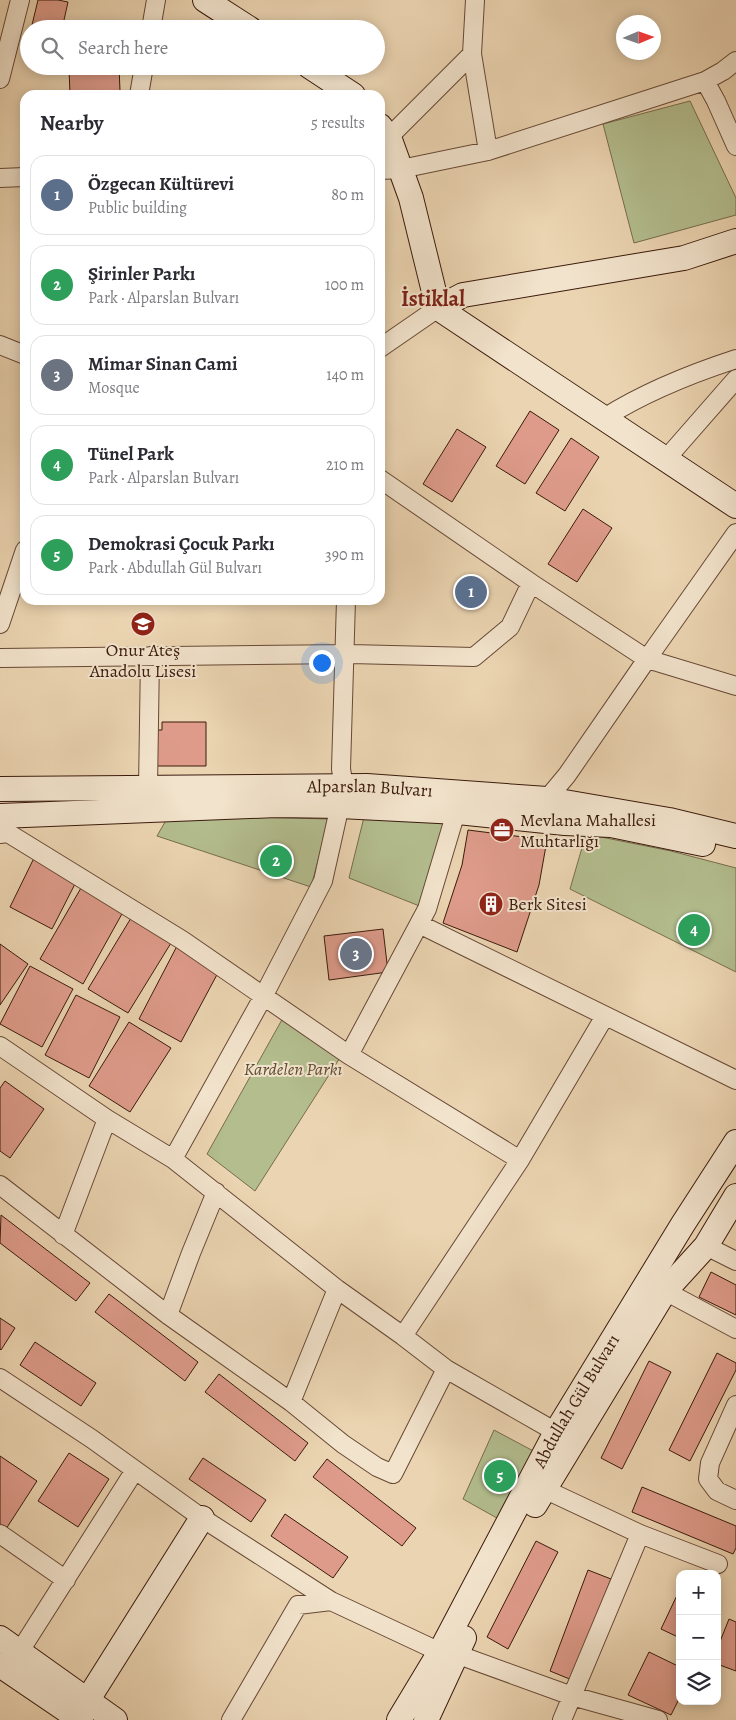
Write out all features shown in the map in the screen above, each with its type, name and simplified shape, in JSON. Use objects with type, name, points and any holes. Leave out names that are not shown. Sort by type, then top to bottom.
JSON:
[{"type":"main road","points":[[205,0],[236,20]]},
{"type":"main road","points":[[322,75],[345,90]]},
{"type":"main road","points":[[385,138],[390,170],[411,198],[438,308],[736,506]]},
{"type":"main road","points":[[438,308],[463,295],[684,258],[736,241]]},
{"type":"main road","name":"Alparslan Bulvarı","points":[[4,825],[277,805],[342,796],[367,786],[566,823],[611,825],[736,851]]},
{"type":"main road","name":"Alparslan Bulvarı","points":[[0,789],[148,788],[342,796]]},
{"type":"main road","name":"Alparslan Bulvarı","points":[[460,802],[547,799],[669,820],[736,836]]},
{"type":"main road","name":"Abdullah Gül Bulvarı","points":[[426,1720],[448,1653],[556,1432],[683,1224],[736,1142]]},
{"type":"main road","name":"Abdullah Gül Bulvarı","points":[[399,1720],[448,1653],[544,1489],[665,1291],[706,1246],[736,1196]]},
{"type":"main road","points":[[80,1714],[202,1518]]},
{"type":"main road","points":[[0,1638],[20,1651],[80,1714]]},
{"type":"main road","points":[[0,1665],[80,1714],[115,1720]]},
{"type":"street","points":[[0,80],[20,0]]},
{"type":"street","points":[[153,20],[156,0]]},
{"type":"street","points":[[476,0],[472,54],[488,151]]},
{"type":"street","points":[[385,130],[472,54]]},
{"type":"street","points":[[390,170],[488,151],[705,81],[736,61]]},
{"type":"street","points":[[140,90],[142,75]]},
{"type":"street","points":[[705,81],[736,146]]},
{"type":"street","points":[[0,178],[20,177]]},
{"type":"street","points":[[385,345],[438,308]]},
{"type":"street","points":[[0,345],[20,353]]},
{"type":"street","points":[[604,418],[625,404],[692,374],[736,359]]},
{"type":"street","points":[[666,459],[736,379]]},
{"type":"street","points":[[385,483],[647,659],[736,686]]},
{"type":"street","points":[[547,799],[567,775],[736,532]]},
{"type":"street","points":[[0,624],[7,581],[20,559]]},
{"type":"street","points":[[0,658],[344,654],[474,658],[510,627],[531,583]]},
{"type":"street","points":[[173,1159],[263,997],[323,881],[342,796],[341,769],[346,605]]},
{"type":"street","points":[[148,788],[150,656]]},
{"type":"street","points":[[349,1055],[428,908],[460,802]]},
{"type":"street","points":[[4,825],[182,940],[349,1055],[520,1160]]},
{"type":"street","points":[[418,924],[736,1080]]},
{"type":"street","points":[[403,1336],[520,1160],[605,1016]]},
{"type":"street","points":[[0,1046],[107,1119],[173,1159],[337,1289],[446,1369],[556,1432]]},
{"type":"street","points":[[63,1235],[107,1119]]},
{"type":"street","points":[[1,1187],[168,1315],[291,1402],[350,1449],[377,1467],[393,1474],[446,1369]]},
{"type":"street","points":[[168,1315],[216,1192]]},
{"type":"street","points":[[706,1246],[736,1261]]},
{"type":"street","points":[[291,1402],[337,1289]]},
{"type":"street","points":[[665,1291],[736,1329]]},
{"type":"street","points":[[0,1378],[92,1439],[202,1518],[331,1601],[448,1653],[572,1696],[658,1720]]},
{"type":"street","points":[[736,1405],[710,1463],[708,1479],[717,1491],[736,1500]]},
{"type":"street","points":[[20,1651],[135,1470]]},
{"type":"street","points":[[544,1489],[640,1534],[718,1564]]},
{"type":"street","points":[[0,1534],[66,1580]]},
{"type":"street","points":[[562,1720],[640,1534]]},
{"type":"street","points":[[230,1720],[298,1605],[331,1601]]},
{"type":"green space","points":[[690,101],[736,198],[736,215],[634,243],[603,124]]},
{"type":"green space","points":[[365,813],[453,822],[427,909],[349,878]]},
{"type":"green space","points":[[169,815],[329,819],[311,887],[157,836]]},
{"type":"green space","points":[[586,834],[671,851],[736,868],[736,972],[570,889]]},
{"type":"green space","name":"Kardelen Parkı","points":[[284,1016],[343,1053],[255,1191],[207,1154]]},
{"type":"green space","points":[[494,1430],[539,1454],[504,1522],[463,1499]]},
{"type":"building","points":[[38,0],[68,2],[64,20],[33,20]]},
{"type":"building","points":[[69,75],[119,75],[120,90],[70,90]]},
{"type":"building","points":[[530,411],[559,430],[525,484],[496,466]]},
{"type":"building","points":[[457,429],[486,447],[452,502],[423,484]]},
{"type":"building","points":[[571,438],[599,457],[565,511],[536,493]]},
{"type":"building","points":[[583,509],[612,528],[577,582],[548,564]]},
{"type":"building","points":[[162,722],[206,722],[206,766],[153,766],[152,730],[162,730]]},
{"type":"building","name":"Berk Sitesi","points":[[468,830],[547,840],[539,885],[517,952],[443,923],[462,865]]},
{"type":"building","points":[[34,858],[77,880],[52,929],[10,907]]},
{"type":"building","points":[[81,888],[123,912],[83,984],[40,959]]},
{"type":"building","points":[[131,918],[171,943],[128,1013],[88,989]]},
{"type":"building","points":[[383,929],[388,972],[329,980],[324,936]]},
{"type":"building","points":[[0,944],[28,964],[0,1005]]},
{"type":"building","points":[[177,946],[220,969],[181,1042],[139,1019]]},
{"type":"building","points":[[30,966],[73,989],[42,1047],[0,1024]]},
{"type":"building","points":[[76,995],[120,1017],[89,1078],[45,1055]]},
{"type":"building","points":[[129,1022],[171,1048],[130,1112],[89,1086]]},
{"type":"building","points":[[5,1081],[44,1109],[10,1158],[0,1151],[0,1088]]},
{"type":"building","points":[[1,1215],[90,1283],[76,1301],[0,1243]]},
{"type":"building","points":[[711,1272],[736,1285],[736,1315],[699,1297]]},
{"type":"building","points":[[109,1294],[198,1362],[185,1381],[95,1312]]},
{"type":"building","points":[[0,1318],[15,1328],[1,1350],[0,1349]]},
{"type":"building","points":[[35,1342],[96,1383],[81,1406],[20,1365]]},
{"type":"building","points":[[717,1353],[736,1363],[736,1370],[690,1461],[669,1450]]},
{"type":"building","points":[[649,1361],[671,1372],[622,1469],[601,1458]]},
{"type":"building","points":[[219,1374],[308,1443],[295,1461],[205,1392]]},
{"type":"building","points":[[69,1453],[109,1479],[78,1527],[38,1501]]},
{"type":"building","points":[[0,1456],[37,1481],[6,1529],[0,1525]]},
{"type":"building","points":[[203,1458],[266,1500],[251,1522],[189,1479]]},
{"type":"building","points":[[327,1459],[416,1528],[402,1546],[313,1477]]},
{"type":"building","points":[[642,1487],[736,1526],[736,1548],[733,1554],[632,1512]]},
{"type":"building","points":[[285,1514],[348,1557],[333,1578],[271,1536]]},
{"type":"building","points":[[536,1541],[558,1552],[508,1649],[487,1637]]},
{"type":"building","points":[[588,1570],[611,1579],[572,1680],[550,1671]]},
{"type":"building","points":[[676,1597],[676,1636],[661,1629]]},
{"type":"building","points":[[729,1619],[736,1622],[736,1671],[721,1665],[721,1639]]},
{"type":"building","points":[[649,1652],[676,1665],[676,1705],[671,1715],[628,1695]]},
{"type":"place","name":"Özgecan Kültürevi","points":[[471,592]]},
{"type":"place","name":"Onur Ateş Anadolu Lisesi","points":[[143,624]]},
{"type":"place","name":"Mevlana Mahallesi Muhtarlığı","points":[[502,830]]},
{"type":"place","name":"Şirinler Parkı","points":[[276,861]]},
{"type":"place","name":"Berk Sitesi","points":[[491,904]]},
{"type":"place","name":"Tünel Park","points":[[694,930]]},
{"type":"place","name":"Mimar Sinan Cami","points":[[356,954]]},
{"type":"place","name":"Demokrasi Çocuk Parkı","points":[[500,1476]]},
{"type":"district","name":"İstiklal","points":[[433,298]]}]
